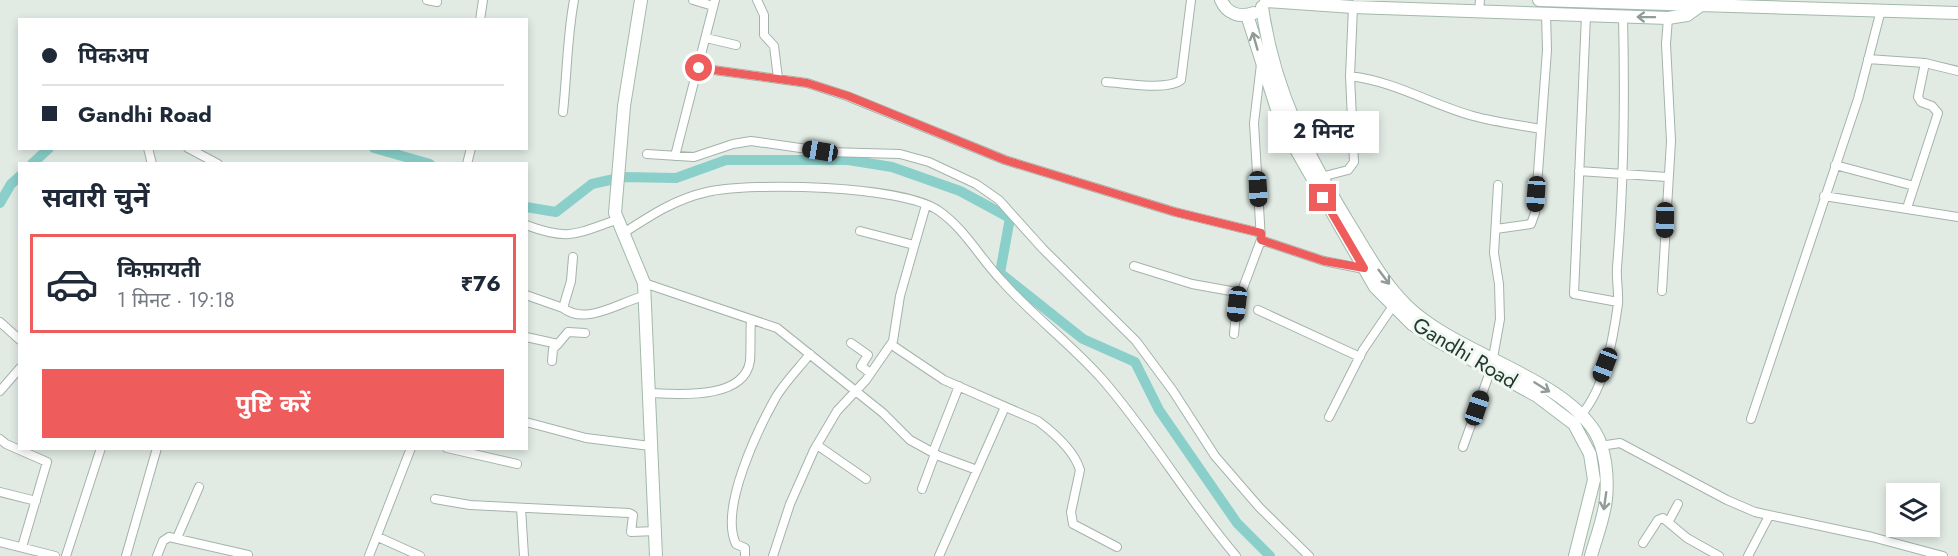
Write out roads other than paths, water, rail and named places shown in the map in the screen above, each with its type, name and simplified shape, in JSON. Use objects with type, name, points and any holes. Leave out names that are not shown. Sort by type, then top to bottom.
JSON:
[{"type":"main road","points":[[641,0],[628,76],[619,156],[616,217],[644,290],[656,556]]},
{"type":"main road","points":[[1221,0],[1233,14],[1247,15],[1265,2],[1353,7],[1479,6],[1546,14],[1668,18],[1687,15],[1701,5]]},
{"type":"main road","points":[[1539,0],[1701,5],[1754,4],[1958,13]]},
{"type":"main road","points":[[1265,2],[1266,61],[1306,151],[1378,270],[1407,306],[1426,322],[1492,365],[1545,387],[1581,415],[1596,433],[1606,470],[1606,500],[1591,556]]},
{"type":"main road","name":"Gandhi Road","points":[[1247,15],[1266,61],[1282,125],[1364,268],[1393,306],[1436,340],[1492,365],[1574,424],[1590,454],[1594,480],[1575,556]]},
{"type":"street","points":[[480,18],[483,0]]},
{"type":"street","points":[[563,112],[568,68],[566,43],[574,0]]},
{"type":"street","points":[[675,156],[714,3],[693,0]]},
{"type":"street","points":[[757,0],[764,15],[764,35],[774,46],[778,78]]},
{"type":"street","points":[[1106,82],[1165,85],[1176,84],[1182,80],[1191,0]]},
{"type":"street","points":[[1321,177],[1348,170],[1354,162],[1350,76],[1353,7]]},
{"type":"street","points":[[1751,419],[1858,99],[1881,10]]},
{"type":"street","points":[[1496,229],[1531,224],[1535,213],[1547,50],[1546,14]]},
{"type":"street","points":[[1586,15],[1574,294],[1618,302]]},
{"type":"street","points":[[1581,415],[1590,406],[1605,365],[1618,302],[1616,278],[1623,174],[1623,17]]},
{"type":"street","points":[[1662,291],[1667,177],[1671,141],[1666,44],[1668,18]]},
{"type":"street","points":[[706,38],[736,45]]},
{"type":"street","points":[[1868,59],[1925,63],[1958,71]]},
{"type":"street","points":[[1234,334],[1242,293],[1261,237],[1254,123],[1266,61]]},
{"type":"street","points":[[1907,208],[1938,113],[1932,106],[1921,102],[1918,97],[1925,63]]},
{"type":"street","points":[[699,68],[721,73],[807,83],[848,96],[1005,160],[1261,237],[1324,261],[1364,268]]},
{"type":"street","points":[[1350,76],[1376,80],[1414,92],[1473,116],[1541,129]]},
{"type":"street","points":[[647,154],[694,157],[732,144],[751,141],[828,152],[900,154],[929,162],[976,184],[999,200],[1043,249],[1136,341],[1173,391],[1215,456],[1260,508],[1309,556]]},
{"type":"street","points":[[192,150],[214,162]]},
{"type":"street","points":[[1835,165],[1914,186]]},
{"type":"street","points":[[1579,171],[1667,177]]},
{"type":"street","points":[[1463,447],[1492,365],[1500,319],[1499,284],[1494,253],[1498,185]]},
{"type":"street","points":[[622,234],[670,203],[706,192],[741,186],[789,186],[888,195],[913,199],[938,210],[956,225],[1000,280],[1101,378],[1157,448],[1231,554]]},
{"type":"street","points":[[1824,196],[1958,217]]},
{"type":"street","points":[[773,556],[789,504],[817,446],[837,411],[892,345],[914,245],[927,205]]},
{"type":"street","points":[[528,226],[550,234],[573,236],[616,217]]},
{"type":"street","points":[[860,231],[914,245]]},
{"type":"street","points":[[563,308],[571,281],[573,258]]},
{"type":"street","points":[[1134,266],[1192,284],[1242,293]]},
{"type":"street","points":[[528,296],[589,316],[644,290],[777,328],[856,391],[910,440],[934,453],[977,470]]},
{"type":"street","points":[[1329,417],[1360,357],[1393,306]]},
{"type":"street","points":[[1258,310],[1360,357]]},
{"type":"street","points":[[648,393],[702,393],[721,390],[737,382],[750,362],[751,320]]},
{"type":"street","points":[[0,322],[18,338]]},
{"type":"street","points":[[552,361],[553,349],[568,332],[585,333]]},
{"type":"street","points":[[528,337],[558,344]]},
{"type":"street","points":[[851,343],[868,355],[861,366],[870,373]]},
{"type":"street","points":[[892,345],[935,375],[1038,421],[1069,450],[1080,470],[1071,513],[1072,524],[1117,547]]},
{"type":"street","points":[[745,556],[745,548],[736,544],[732,537],[733,503],[740,479],[777,395],[810,354]]},
{"type":"street","points":[[2,386],[18,370]]},
{"type":"street","points":[[922,489],[958,386]]},
{"type":"street","points":[[939,556],[1005,407]]},
{"type":"street","points":[[528,423],[577,436],[650,446]]},
{"type":"street","points":[[1600,446],[1620,443],[1727,501],[1769,516],[1872,537],[1943,556]]},
{"type":"street","points":[[2,444],[18,448]]},
{"type":"street","points":[[817,446],[866,479]]},
{"type":"street","points":[[66,556],[100,450]]},
{"type":"street","points":[[126,556],[156,450]]},
{"type":"street","points":[[369,556],[410,450]]},
{"type":"street","points":[[456,450],[517,464]]},
{"type":"street","points":[[22,547],[47,462],[34,452]]},
{"type":"street","points":[[177,538],[199,487]]},
{"type":"street","points":[[0,492],[36,501]]},
{"type":"street","points":[[435,499],[470,505],[629,513],[633,515],[632,532],[656,531]]},
{"type":"street","points":[[1669,521],[1678,504]]},
{"type":"street","points":[[521,508],[525,556]]},
{"type":"street","points":[[1748,556],[1769,516]]},
{"type":"street","points":[[1643,543],[1658,520],[1669,521],[1687,538],[1714,555]]},
{"type":"street","points":[[378,537],[420,556]]},
{"type":"street","points":[[158,556],[165,538],[177,538],[248,555]]},
{"type":"street","points":[[0,542],[55,556]]},
{"type":"waterway","points":[[34,162],[47,150]]},
{"type":"waterway","points":[[381,150],[423,162]]},
{"type":"waterway","points":[[528,207],[556,212],[592,184],[623,177],[676,178],[726,160],[848,160],[892,167],[960,191],[1010,218],[1000,273],[1083,339],[1135,362],[1159,410],[1237,523],[1270,556]]},
{"type":"waterway","points":[[0,203],[11,184],[18,178]]}]
